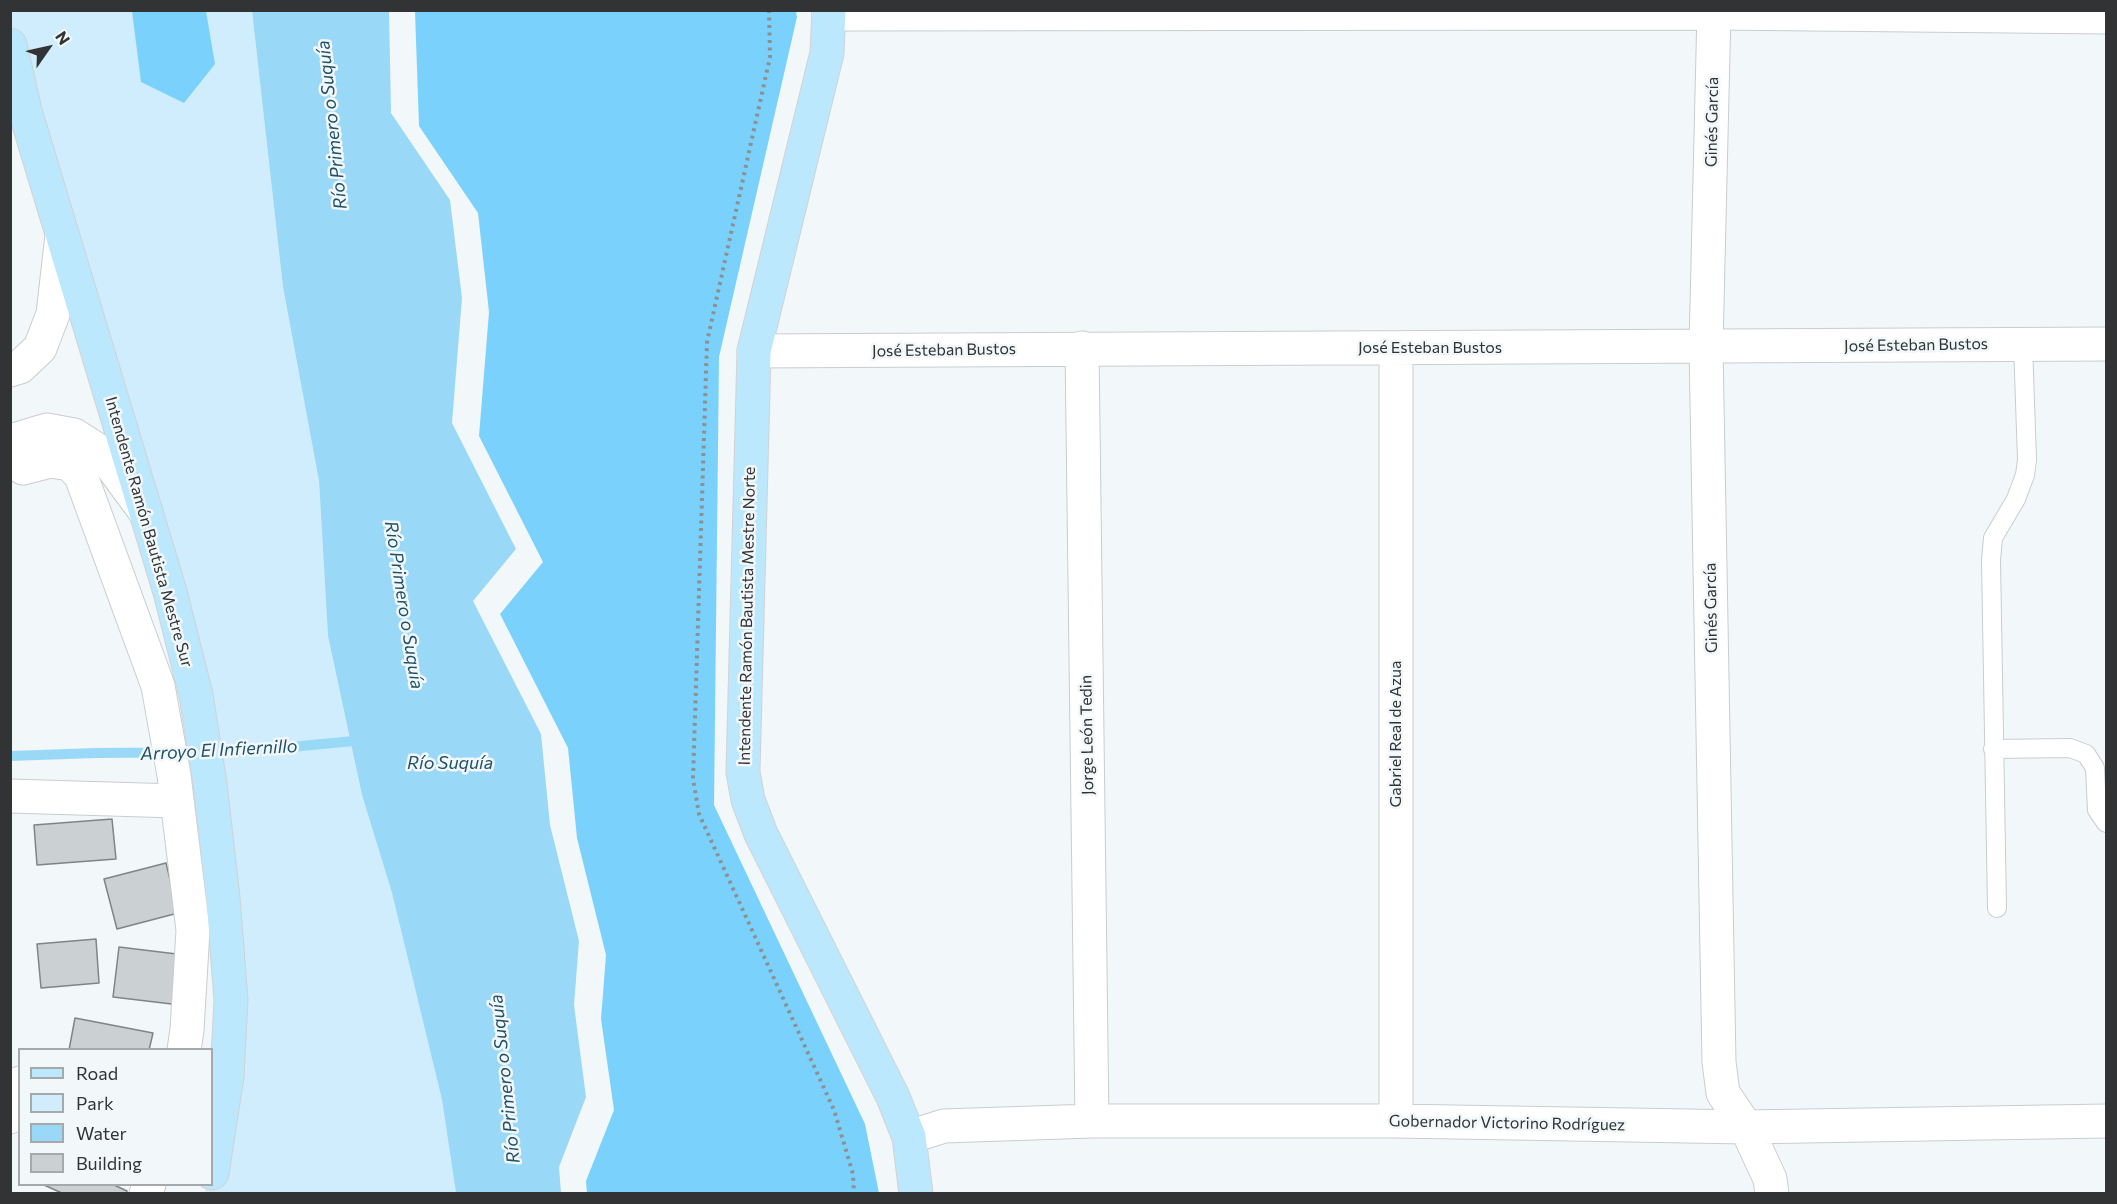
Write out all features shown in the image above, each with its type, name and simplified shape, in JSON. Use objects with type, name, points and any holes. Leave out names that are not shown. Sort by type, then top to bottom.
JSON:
[{"type":"main road","name":"Intendente Ramón Bautista Mestre Norte","points":[[829,12],[827,53],[754,351],[743,771],[748,800],[761,834],[893,1097],[909,1137],[916,1194]]},
{"type":"main road","name":"Intendente Ramón Bautista Mestre Sur","points":[[10,45],[25,111],[170,592],[196,695],[210,784],[223,898],[231,1000],[227,1076],[213,1167]]},
{"type":"street","points":[[829,12],[1714,12],[2106,17]]},
{"type":"street","name":"Ginés García","points":[[1714,12],[1706,347],[1719,1062],[1724,1093],[1746,1127],[1770,1179],[1772,1194]]},
{"type":"street","points":[[10,370],[20,367],[40,348],[53,314],[62,235]]},
{"type":"street","name":"José Esteban Bustos","points":[[754,351],[2106,344]]},
{"type":"street","name":"Jorge León Tedin","points":[[1082,348],[1092,1121]]},
{"type":"street","name":"Gabriel Real de Azua","points":[[1396,348],[1396,1121]]},
{"type":"street","points":[[10,441],[47,430],[74,435],[102,453],[145,511]]},
{"type":"street","points":[[10,459],[23,468],[50,461],[70,464],[81,476],[158,686],[175,788],[194,930],[188,1030],[184,1048]]},
{"type":"street","points":[[10,796],[175,788]]},
{"type":"street","points":[[10,1117],[18,1090]]},
{"type":"street","name":"Gobernador Victorino Rodríguez","points":[[909,1137],[944,1126],[1092,1121],[1396,1121],[1746,1127],[2106,1121]]},
{"type":"lane","points":[[1997,908],[1991,560],[1993,538],[2016,499],[2025,475],[2027,460],[2023,344]]},
{"type":"lane","points":[[1993,749],[2070,748],[2086,754],[2095,768],[2097,810],[2106,823]]},
{"type":"green space","points":[[10,11],[252,11],[283,287],[319,481],[328,636],[362,795],[392,893],[442,1100],[456,1193],[205,1193],[206,1186],[213,1186],[213,1150],[227,1076],[210,784],[11,45]]},
{"type":"shaded area","points":[[132,11],[206,11],[215,64],[184,103],[141,82]]},
{"type":"shaded area","points":[[415,11],[796,11],[797,17],[719,357],[714,805],[865,1124],[879,1193],[587,1193],[586,1181],[614,1110],[601,1019],[606,955],[577,838],[568,748],[500,614],[543,562],[479,436],[489,312],[478,213],[419,126]]},
{"type":"water","name":"Río Suquía","points":[[252,11],[389,11],[391,113],[450,200],[462,298],[452,423],[516,549],[473,601],[541,734],[550,825],[579,941],[574,1005],[586,1097],[559,1167],[561,1193],[456,1193],[442,1100],[392,893],[362,795],[328,636],[319,481],[283,287]]},
{"type":"building","points":[[112,819],[116,859],[37,865],[34,825]]},
{"type":"building","points":[[166,863],[178,913],[117,929],[104,879]]},
{"type":"building","points":[[96,939],[99,983],[41,988],[37,944]]},
{"type":"building","points":[[119,947],[185,955],[180,1005],[113,997]]},
{"type":"building","points":[[75,1018],[153,1033],[149,1048],[69,1048]]},
{"type":"building","points":[[46,1186],[116,1186],[127,1191],[126,1194],[64,1194]]},
{"type":"waterway","name":"Arroyo El Infiernillo","points":[[10,756],[239,752],[364,740]]},
{"type":"water label","name":"Río Primero o Suquía","points":[[332,125]]},
{"type":"water label","name":"Río Primero o Suquía","points":[[404,605]]},
{"type":"water label","name":"Río Primero o Suquía","points":[[505,1079]]}]
